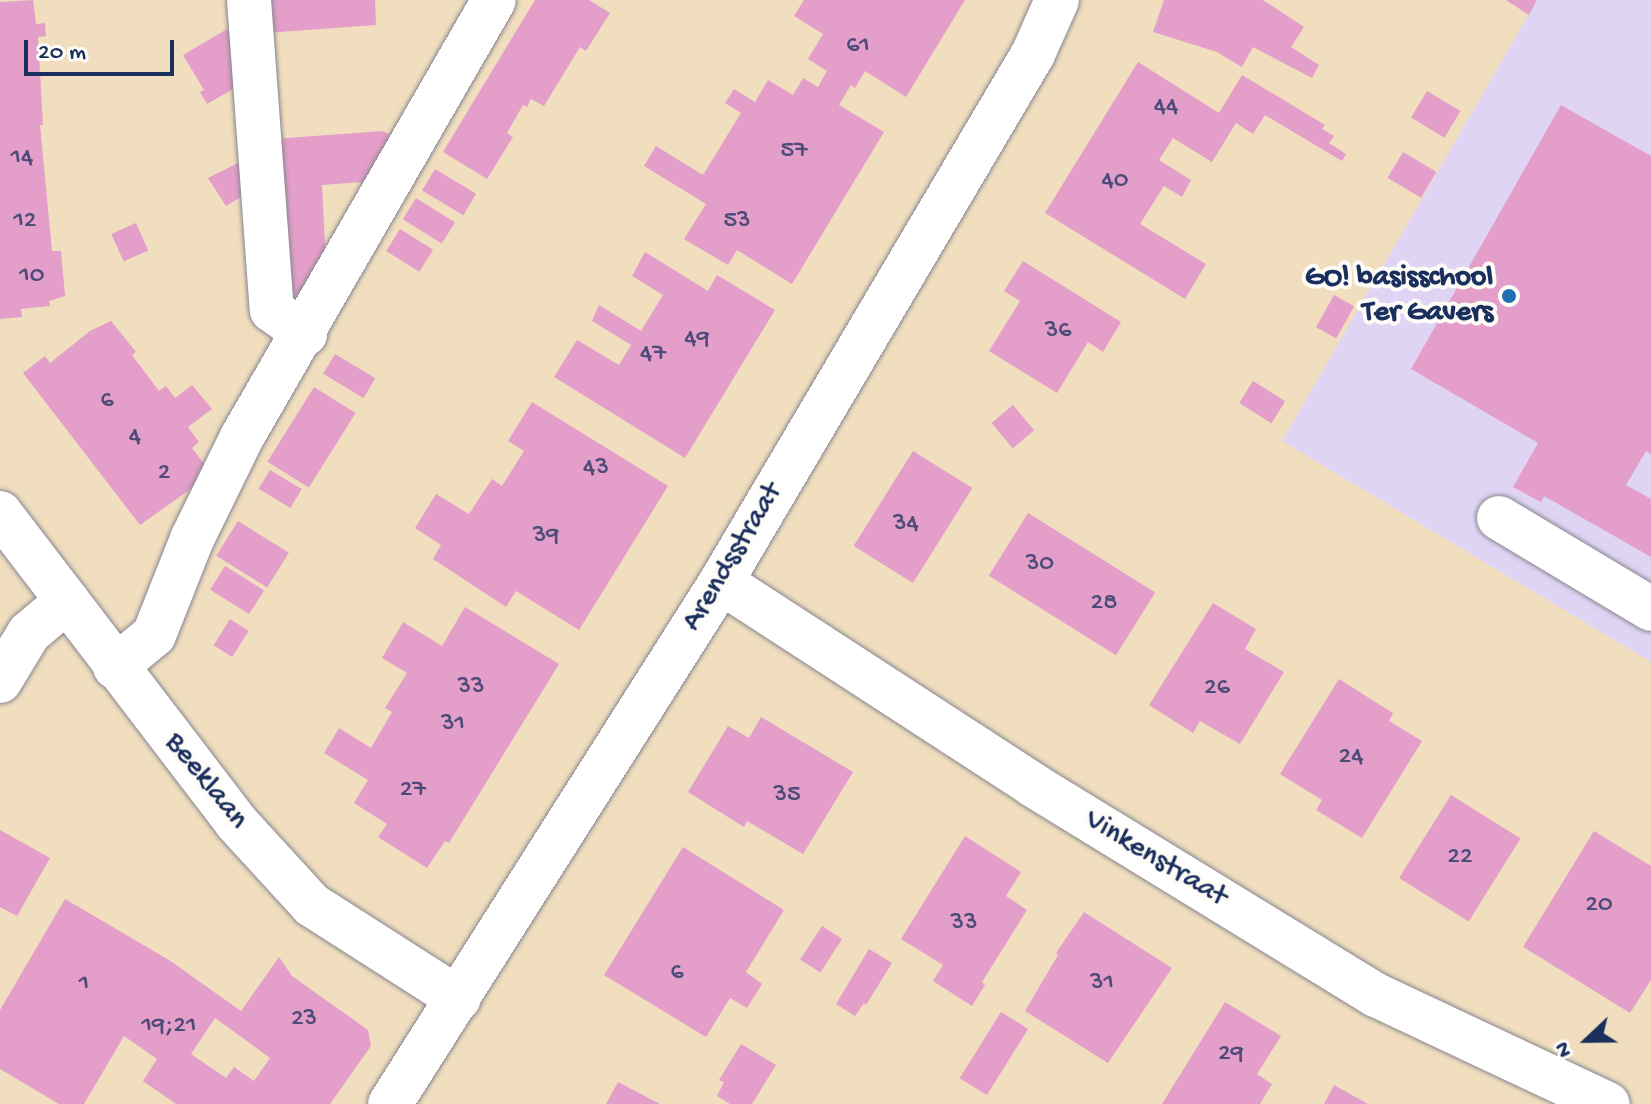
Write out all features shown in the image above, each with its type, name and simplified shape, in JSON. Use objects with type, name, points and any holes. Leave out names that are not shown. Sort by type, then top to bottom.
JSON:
[{"type":"street","points":[[249,0],[272,310],[305,334]]},
{"type":"street","points":[[115,667],[154,635],[192,539],[242,437],[305,334],[494,0]]},
{"type":"street","name":"Arendsstraat","points":[[390,1104],[721,582],[1033,54],[1057,0]]},
{"type":"street","name":"Beeklaan","points":[[0,513],[236,822],[312,905],[459,999]]},
{"type":"street","points":[[1499,518],[1651,609]]},
{"type":"street","name":"Vinkenstraat","points":[[721,582],[1033,785],[1376,995],[1608,1104]]},
{"type":"street","points":[[0,681],[29,633],[67,601]]},
{"type":"shaded area","name":"GO! basisschool Ter Gavers","points":[[1537,0],[1651,0],[1651,662],[1282,441]]},
{"type":"building","points":[[33,0],[36,24],[45,23],[46,36],[38,37],[43,125],[40,125],[52,251],[61,251],[65,296],[49,301],[50,306],[21,309],[22,317],[0,319],[0,2]]},
{"type":"building","points":[[263,0],[375,0],[376,25],[266,33]]},
{"type":"building","points":[[535,0],[589,0],[610,13],[586,51],[580,47],[544,106],[531,99],[527,107],[523,105],[507,133],[513,137],[487,179],[443,152]]},
{"type":"building","points":[[804,0],[965,0],[906,97],[865,71],[855,88],[851,85],[839,105],[884,132],[792,284],[737,250],[728,265],[684,239],[706,204],[644,166],[656,146],[703,175],[741,113],[725,103],[734,89],[755,102],[768,80],[793,95],[803,78],[818,87],[827,71],[808,59],[823,34],[794,16]]},
{"type":"building","points":[[1164,0],[1263,0],[1304,27],[1291,47],[1319,65],[1312,78],[1253,47],[1242,67],[1217,52],[1153,32]]},
{"type":"building","points":[[1506,0],[1537,0],[1529,15]]},
{"type":"building","points":[[227,29],[250,67],[247,81],[207,104],[200,92],[204,90],[183,55]]},
{"type":"building","points":[[1138,62],[1219,113],[1242,75],[1325,125],[1322,129],[1334,136],[1329,143],[1346,154],[1342,161],[1265,115],[1253,134],[1236,123],[1212,162],[1173,138],[1159,160],[1191,180],[1182,197],[1164,186],[1140,224],[1206,264],[1185,299],[1045,213]]},
{"type":"building","points":[[1427,91],[1460,111],[1444,138],[1411,118]]},
{"type":"building","points":[[1561,105],[1651,156],[1651,454],[1646,451],[1626,485],[1651,499],[1651,557],[1544,496],[1541,502],[1513,487],[1538,443],[1411,369]]},
{"type":"building","points":[[383,131],[400,141],[376,181],[322,185],[326,265],[310,294],[283,296],[273,139]]},
{"type":"building","points":[[1403,152],[1436,172],[1421,198],[1388,178]]},
{"type":"building","points":[[240,162],[244,195],[226,206],[208,178]]},
{"type":"building","points":[[435,169],[476,194],[463,215],[422,190]]},
{"type":"building","points":[[416,198],[455,222],[442,244],[403,219]]},
{"type":"building","points":[[136,223],[148,250],[124,261],[111,234]]},
{"type":"building","points":[[400,229],[433,250],[419,272],[386,251]]},
{"type":"building","points":[[645,252],[708,291],[717,275],[775,310],[685,458],[554,377],[577,340],[619,365],[631,345],[592,321],[599,305],[641,331],[663,295],[632,276]]},
{"type":"building","points":[[1023,261],[1121,322],[1103,352],[1088,342],[1057,393],[989,351],[1020,301],[1004,291]]},
{"type":"building","points":[[1334,295],[1354,306],[1336,339],[1316,327]]},
{"type":"building","points":[[111,321],[136,352],[132,355],[159,391],[166,386],[175,398],[192,385],[212,409],[188,427],[199,442],[192,448],[205,465],[199,483],[140,525],[23,373],[45,356],[50,363],[90,331]]},
{"type":"building","points":[[335,354],[375,378],[363,398],[323,374]]},
{"type":"building","points":[[1253,381],[1285,401],[1271,423],[1239,403]]},
{"type":"building","points":[[314,387],[356,413],[309,488],[267,462]]},
{"type":"building","points":[[532,402],[668,486],[579,630],[516,591],[506,607],[433,559],[441,545],[415,528],[436,494],[469,514],[492,479],[502,486],[524,451],[508,441]]},
{"type":"building","points":[[1013,405],[1034,430],[1013,448],[992,423]]},
{"type":"building","points":[[913,451],[972,488],[913,583],[854,546]]},
{"type":"building","points":[[270,470],[302,489],[290,508],[259,489]]},
{"type":"building","points":[[1028,513],[1155,592],[1116,655],[989,576]]},
{"type":"building","points":[[238,521],[289,553],[267,588],[216,556]]},
{"type":"building","points":[[225,566],[264,590],[249,614],[210,590]]},
{"type":"building","points":[[1213,603],[1256,629],[1245,649],[1284,672],[1240,744],[1200,721],[1193,733],[1149,705]]},
{"type":"building","points":[[465,607],[559,664],[449,843],[445,841],[427,868],[378,837],[387,824],[354,803],[368,780],[324,753],[339,728],[371,748],[392,712],[385,708],[407,673],[382,658],[403,622],[442,646]]},
{"type":"building","points":[[230,619],[249,631],[232,657],[214,645]]},
{"type":"building","points":[[1339,679],[1393,713],[1389,721],[1422,741],[1362,838],[1316,810],[1322,800],[1280,774]]},
{"type":"building","points":[[761,717],[853,772],[803,854],[747,821],[744,827],[688,792],[728,726],[749,738]]},
{"type":"building","points":[[1451,795],[1521,838],[1469,922],[1399,878]]},
{"type":"building","points":[[0,830],[50,858],[17,916],[0,907]]},
{"type":"building","points":[[1594,831],[1651,866],[1651,980],[1630,1013],[1523,947]]},
{"type":"building","points":[[965,836],[1021,872],[1006,896],[1027,910],[982,982],[985,985],[972,1006],[933,981],[943,965],[901,939]]},
{"type":"building","points":[[683,847],[784,910],[746,972],[762,984],[747,1008],[730,998],[706,1037],[604,975]]},
{"type":"building","points":[[65,899],[169,960],[241,1011],[279,957],[292,976],[368,1030],[371,1046],[330,1104],[176,1104],[143,1081],[157,1059],[124,1036],[84,1104],[59,1104],[0,1069],[0,1010]],"holes":[[[215,1018],[270,1058],[254,1081],[234,1067],[226,1078],[191,1054]]]},
{"type":"building","points":[[1084,912],[1172,968],[1108,1063],[1025,1011],[1058,955],[1056,953]]},
{"type":"building","points":[[822,926],[842,939],[820,973],[800,960]]},
{"type":"building","points":[[869,949],[892,963],[866,1005],[864,1003],[855,1016],[836,1004]]},
{"type":"building","points":[[1225,1002],[1281,1036],[1257,1074],[1272,1084],[1260,1104],[1162,1104]]},
{"type":"building","points":[[1001,1012],[1028,1029],[987,1095],[960,1078]]},
{"type":"building","points":[[741,1044],[776,1065],[752,1104],[730,1104],[717,1096],[724,1082],[719,1080]]},
{"type":"building","points":[[618,1082],[660,1104],[606,1104]]},
{"type":"building","points":[[1334,1085],[1368,1104],[1324,1104]]},
{"type":"place","name":"GO! basisschool Ter Gavers","points":[[1509,296]]}]
